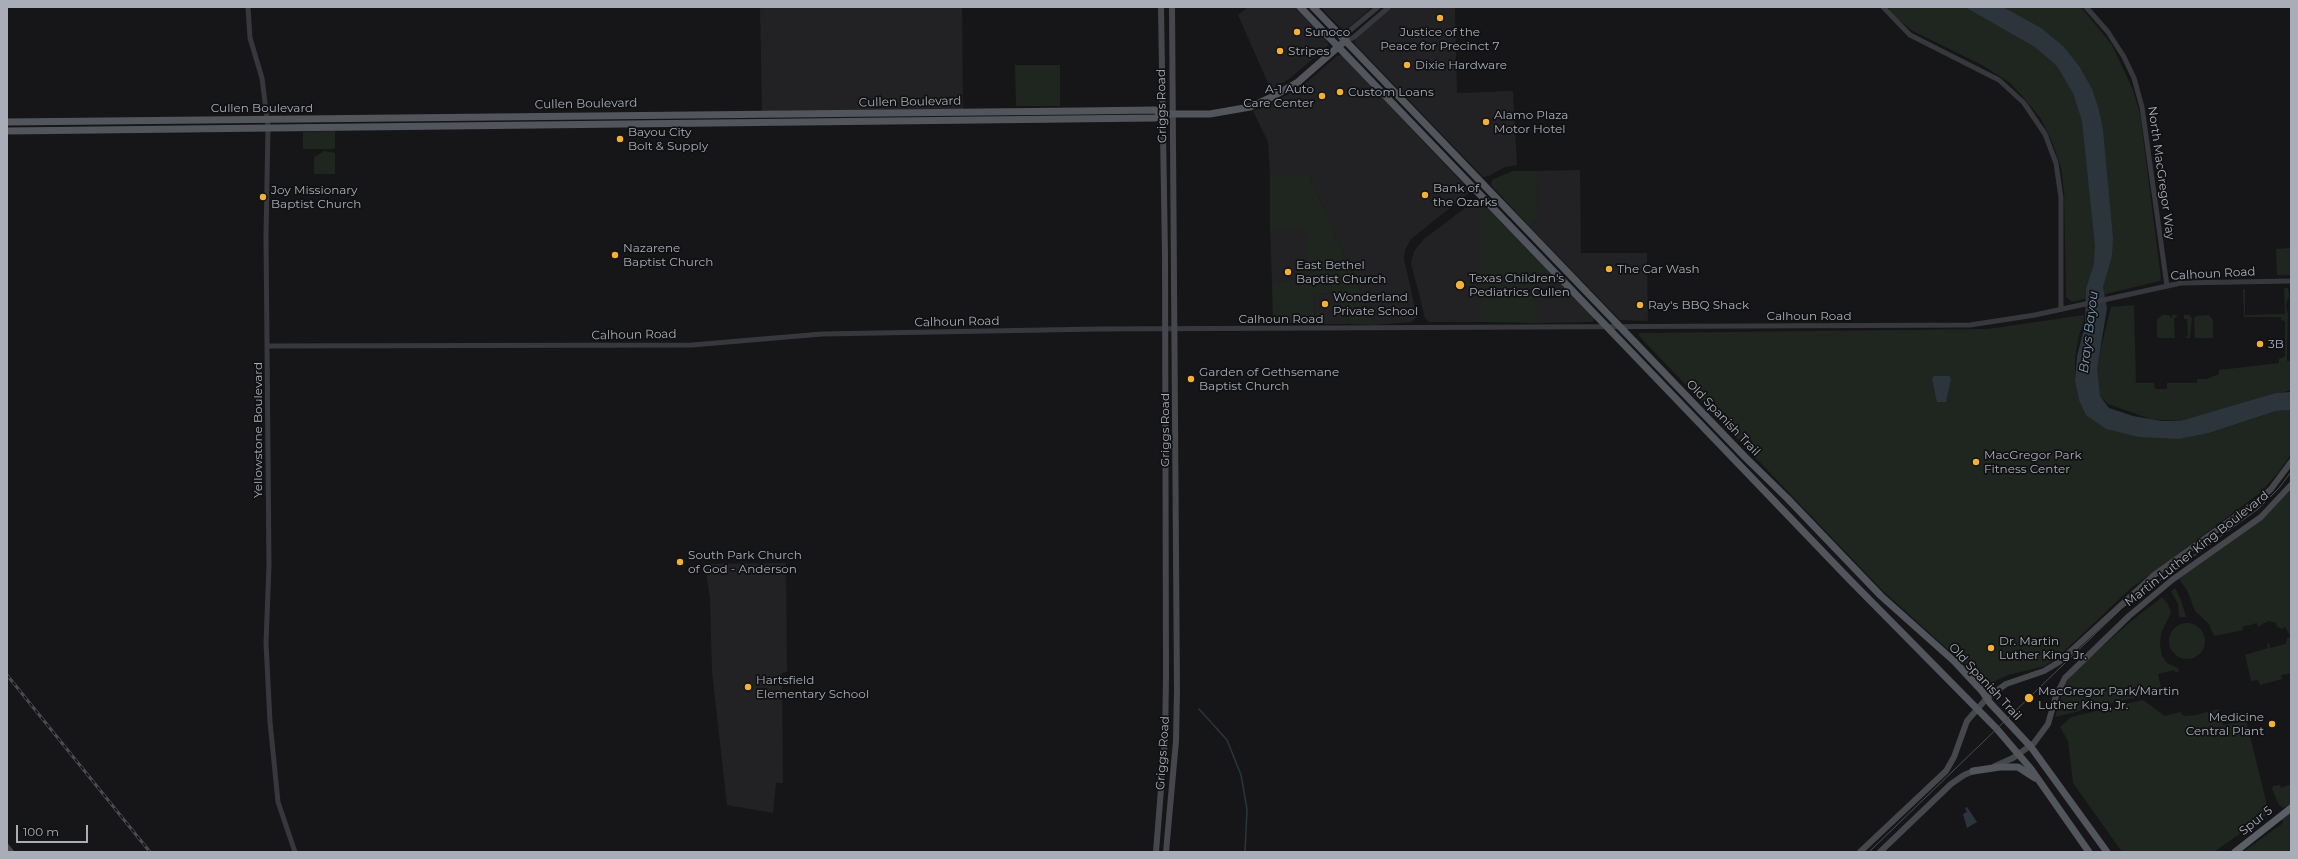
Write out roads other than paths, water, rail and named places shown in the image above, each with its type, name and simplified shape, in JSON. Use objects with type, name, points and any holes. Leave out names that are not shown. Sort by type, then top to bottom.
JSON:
[{"type":"highway","name":"Spur 5","points":[[2235,852],[2291,808]]},
{"type":"main road","name":"Griggs Road","points":[[1156,852],[1166,715],[1164,114],[1161,7]]},
{"type":"main road","name":"Griggs Road","points":[[1166,852],[1177,715],[1172,7]]},
{"type":"main road","name":"Old Spanish Trail","points":[[1300,7],[1848,578],[1977,708],[2020,754],[2089,852]]},
{"type":"main road","name":"Old Spanish Trail","points":[[1314,7],[1620,327],[1863,578],[1907,621],[1955,662],[2030,747],[2107,852]]},
{"type":"main road","name":"Cullen Boulevard","points":[[7,122],[65,121],[268,127],[1016,121],[1155,118],[1164,114],[1210,114],[1250,107],[1298,82],[1346,40]]},
{"type":"main road","points":[[1384,94],[1392,88]]},
{"type":"main road","name":"Cullen Boulevard","points":[[7,131],[192,124],[267,118],[405,119],[601,115],[1155,110],[1164,114]]},
{"type":"main road","points":[[65,121],[65,130]]},
{"type":"main road","points":[[1428,141],[1436,134]]},
{"type":"main road","points":[[1164,190],[1174,190]]},
{"type":"main road","points":[[1522,239],[1530,232]]},
{"type":"main road","points":[[1165,256],[1174,255]]},
{"type":"main road","points":[[1564,282],[1571,275]]},
{"type":"main road","points":[[1165,412],[1176,411]]},
{"type":"main road","name":"Martin Luther King Boulevard","points":[[1860,852],[1946,771],[1954,757],[1964,727],[1977,708],[1987,698],[2006,684],[2044,671],[2059,662],[2133,593],[2163,568],[2191,550],[2260,499],[2271,489],[2291,462]]},
{"type":"main road","name":"Martin Luther King Boulevard","points":[[1880,852],[1951,784],[1974,771],[1998,765],[2030,747],[2048,724],[2060,686],[2071,672],[2129,616],[2172,580],[2261,517],[2291,486]]},
{"type":"main road","points":[[1974,771],[2000,767],[2018,767],[2040,781]]},
{"type":"main road","points":[[7,847],[11,852]]},
{"type":"street","name":"Yellowstone Boulevard","points":[[248,7],[250,38],[262,78],[268,127],[269,566],[266,643],[270,722],[278,802],[296,852]]},
{"type":"street","name":"Cullen Boulevard","points":[[1378,7],[1348,32],[1346,40],[1353,38],[1389,7]]},
{"type":"street","points":[[1883,7],[1910,35],[1999,80],[2024,103],[2045,134],[2056,163],[2060,198],[2061,309]]},
{"type":"street","name":"North MacGregor Way","points":[[2086,7],[2108,32],[2134,78],[2142,107],[2166,286]]},
{"type":"street","name":"Calhoun Road","points":[[268,346],[692,345],[822,334],[1165,329],[1970,325],[1998,322],[2181,283],[2291,281]]},
{"type":"water","name":"Brays Bayou","points":[[1965,7],[2003,7],[2041,28],[2063,46],[2079,66],[2092,89],[2099,110],[2103,130],[2113,238],[2112,256],[2103,287],[2107,308],[2097,369],[2100,396],[2109,408],[2133,416],[2162,421],[2180,421],[2276,393],[2291,392],[2291,410],[2276,411],[2209,433],[2180,439],[2139,437],[2106,429],[2086,415],[2079,400],[2075,381],[2077,356],[2085,325],[2086,289],[2094,264],[2095,246],[2082,121],[2073,93],[2057,66],[2035,47]]},
{"type":"water","points":[[1934,376],[1949,376],[1951,379],[1946,402],[1937,402],[1932,379]]},
{"type":"water","points":[[1967,807],[1977,822],[1967,828],[1963,814],[1967,812],[1965,808]]},
{"type":"waterway","points":[[1199,709],[1227,740],[1241,775],[1247,809],[1245,852]]},
{"type":"tram line","points":[[1869,852],[2122,608],[2258,509],[2279,488],[2291,472]]},
{"type":"railway","points":[[7,675],[150,852]]},
{"type":"place","name":"Justice of the Peace for Precinct 7","points":[[1440,18]]},
{"type":"place","name":"Sunoco","points":[[1297,32]]},
{"type":"place","name":"Stripes","points":[[1280,51]]},
{"type":"place","name":"Dixie Hardware","points":[[1407,65]]},
{"type":"place","name":"Custom Loans","points":[[1340,92]]},
{"type":"place","name":"A-1 Auto Care Center","points":[[1322,96]]},
{"type":"place","name":"Alamo Plaza Motor Hotel","points":[[1486,122]]},
{"type":"place","name":"Bayou City Bolt & Supply","points":[[620,139]]},
{"type":"place","name":"Bank of the Ozarks","points":[[1425,195]]},
{"type":"place","name":"Joy Missionary Baptist Church","points":[[263,197]]},
{"type":"place","name":"Nazarene Baptist Church","points":[[615,255]]},
{"type":"place","name":"The Car Wash","points":[[1609,269]]},
{"type":"place","name":"East Bethel Baptist Church","points":[[1288,272]]},
{"type":"place","name":"Texas Children's Pediatrics Cullen","points":[[1460,285]]},
{"type":"place","name":"Wonderland Private School","points":[[1325,304]]},
{"type":"place","name":"Ray's BBQ Shack","points":[[1640,305]]},
{"type":"place","name":"3B","points":[[2260,344]]},
{"type":"place","name":"Garden of Gethsemane Baptist Church","points":[[1191,379]]},
{"type":"place","name":"MacGregor Park Fitness Center","points":[[1976,462]]},
{"type":"place","name":"South Park Church of God - Anderson","points":[[680,562]]},
{"type":"place","name":"Dr. Martin Luther King Jr.","points":[[1991,648]]},
{"type":"place","name":"Hartsfield Elementary School","points":[[748,687]]},
{"type":"place","name":"MacGregor Park/Martin Luther King, Jr.","points":[[2029,698]]},
{"type":"place","name":"Medicine Central Plant","points":[[2272,724]]}]
